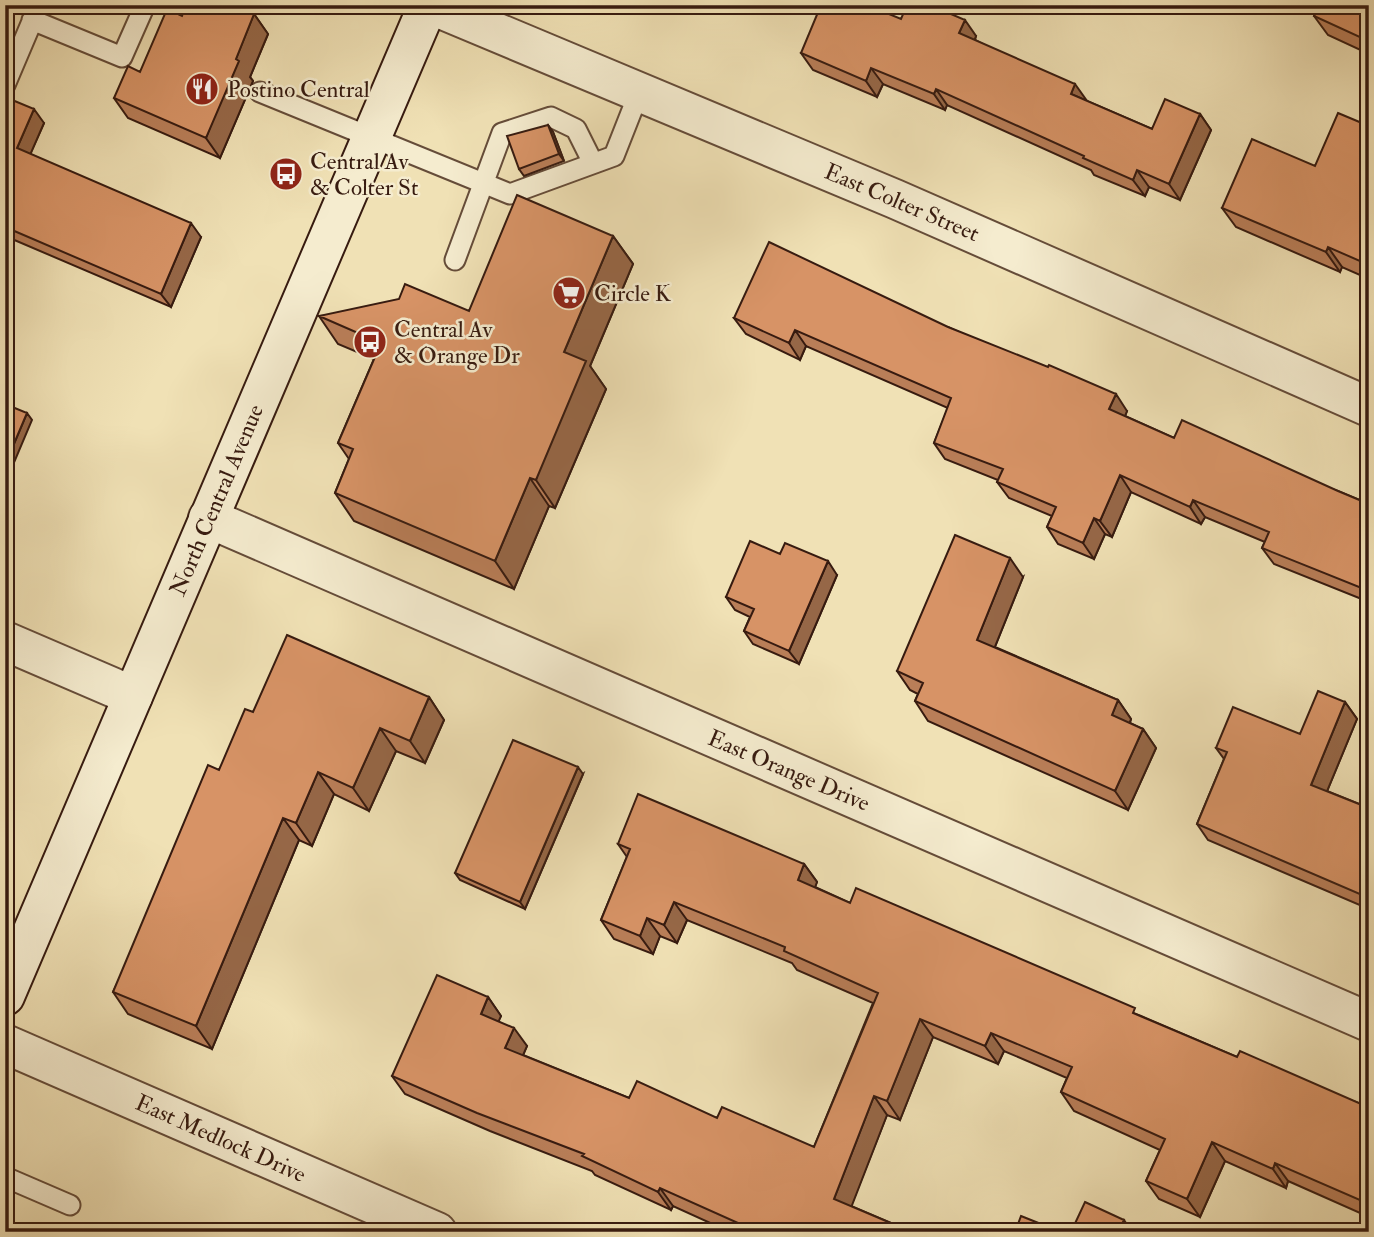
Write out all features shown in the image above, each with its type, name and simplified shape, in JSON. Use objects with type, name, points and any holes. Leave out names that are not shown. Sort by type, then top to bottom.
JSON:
[{"type":"street","name":"East Colter Street","points":[[430,5],[640,90],[895,199],[1369,407]]},
{"type":"street","name":"North Central Avenue","points":[[5,996],[430,5]]},
{"type":"street","name":"East Orange Drive","points":[[208,518],[1369,1022]]},
{"type":"street","points":[[5,640],[133,696]]},
{"type":"street","name":"East Medlock Drive","points":[[5,1044],[437,1232]]},
{"type":"lane","points":[[5,85],[35,13],[122,57],[145,5]]},
{"type":"lane","points":[[260,92],[510,194],[614,156],[640,90]]},
{"type":"lane","points":[[455,260],[502,133],[551,117],[576,129],[593,163]]},
{"type":"lane","points":[[5,1177],[70,1205]]},
{"type":"building","name":"Postino Central","points":[[186,5],[200,9],[201,5],[233,5],[254,14],[236,59],[239,61],[206,138],[114,98],[128,66],[140,72],[167,9],[182,16]]},
{"type":"building","points":[[821,5],[867,5],[901,19],[907,5],[930,5],[965,20],[959,33],[1075,84],[1071,94],[1152,129],[1165,99],[1200,114],[1169,184],[1137,170],[1133,180],[936,89],[934,94],[871,68],[866,81],[801,53]]},
{"type":"building","points":[[1320,5],[1369,5],[1369,29],[1364,39],[1314,16]]},
{"type":"building","points":[[5,97],[34,109],[17,148],[191,223],[161,294],[5,227]]},
{"type":"building","points":[[1338,113],[1369,126],[1369,153],[1363,166],[1369,168],[1369,265],[1328,247],[1326,252],[1222,208],[1252,139],[1315,166]]},
{"type":"building","points":[[548,125],[559,154],[519,169],[507,136]]},
{"type":"building","points":[[517,195],[613,236],[564,352],[586,361],[536,480],[530,478],[495,561],[335,493],[353,449],[338,443],[381,343],[319,316],[399,299],[405,284],[469,311]]},
{"type":"building","points":[[769,242],[948,327],[1048,367],[1049,365],[1116,394],[1109,409],[1174,438],[1182,420],[1369,504],[1369,591],[1262,548],[1269,532],[1193,500],[1190,507],[1120,475],[1100,521],[1094,518],[1083,543],[1047,527],[1056,507],[997,482],[1003,469],[934,443],[951,398],[795,330],[789,343],[734,318]]},
{"type":"building","points":[[5,404],[27,413],[5,465]]},
{"type":"building","points":[[955,535],[1010,558],[977,640],[1118,700],[1112,715],[1143,729],[1115,791],[915,701],[923,683],[897,671]]},
{"type":"building","points":[[750,541],[780,554],[785,543],[828,561],[789,651],[744,631],[754,609],[726,597]]},
{"type":"building","points":[[287,635],[429,697],[410,741],[380,728],[353,788],[318,772],[296,823],[283,818],[196,1026],[113,992],[208,765],[219,770],[245,709],[253,712]]},
{"type":"building","points":[[1318,691],[1345,702],[1311,785],[1369,808],[1369,898],[1197,824],[1227,752],[1216,748],[1233,707],[1300,734]]},
{"type":"building","points":[[513,740],[578,767],[520,902],[455,873]]},
{"type":"building","points":[[638,794],[804,864],[798,880],[850,903],[856,888],[1135,1008],[1133,1013],[1237,1057],[1240,1051],[1361,1104],[1363,1101],[1369,1104],[1369,1204],[1275,1163],[1273,1169],[1212,1142],[1187,1199],[1146,1181],[1165,1139],[1061,1092],[1072,1067],[991,1033],[985,1046],[920,1019],[887,1101],[874,1096],[834,1199],[912,1232],[758,1232],[660,1188],[658,1192],[582,1156],[584,1154],[477,1113],[392,1076],[437,975],[488,997],[481,1014],[514,1028],[505,1048],[629,1098],[637,1081],[717,1118],[722,1107],[814,1147],[878,993],[784,951],[785,947],[674,902],[664,925],[647,918],[640,936],[601,920],[630,849],[618,844]]},
{"type":"building","points":[[1085,1202],[1124,1220],[1118,1232],[1071,1232]]},
{"type":"building","points":[[1021,1216],[1061,1232],[1015,1232]]},
{"type":"place","name":"Postino Central","points":[[202,89]]},
{"type":"place","name":"Central Av & Colter St","points":[[286,174]]},
{"type":"place","name":"Circle K","points":[[569,293]]},
{"type":"place","name":"Central Av & Orange Dr","points":[[370,342]]}]
